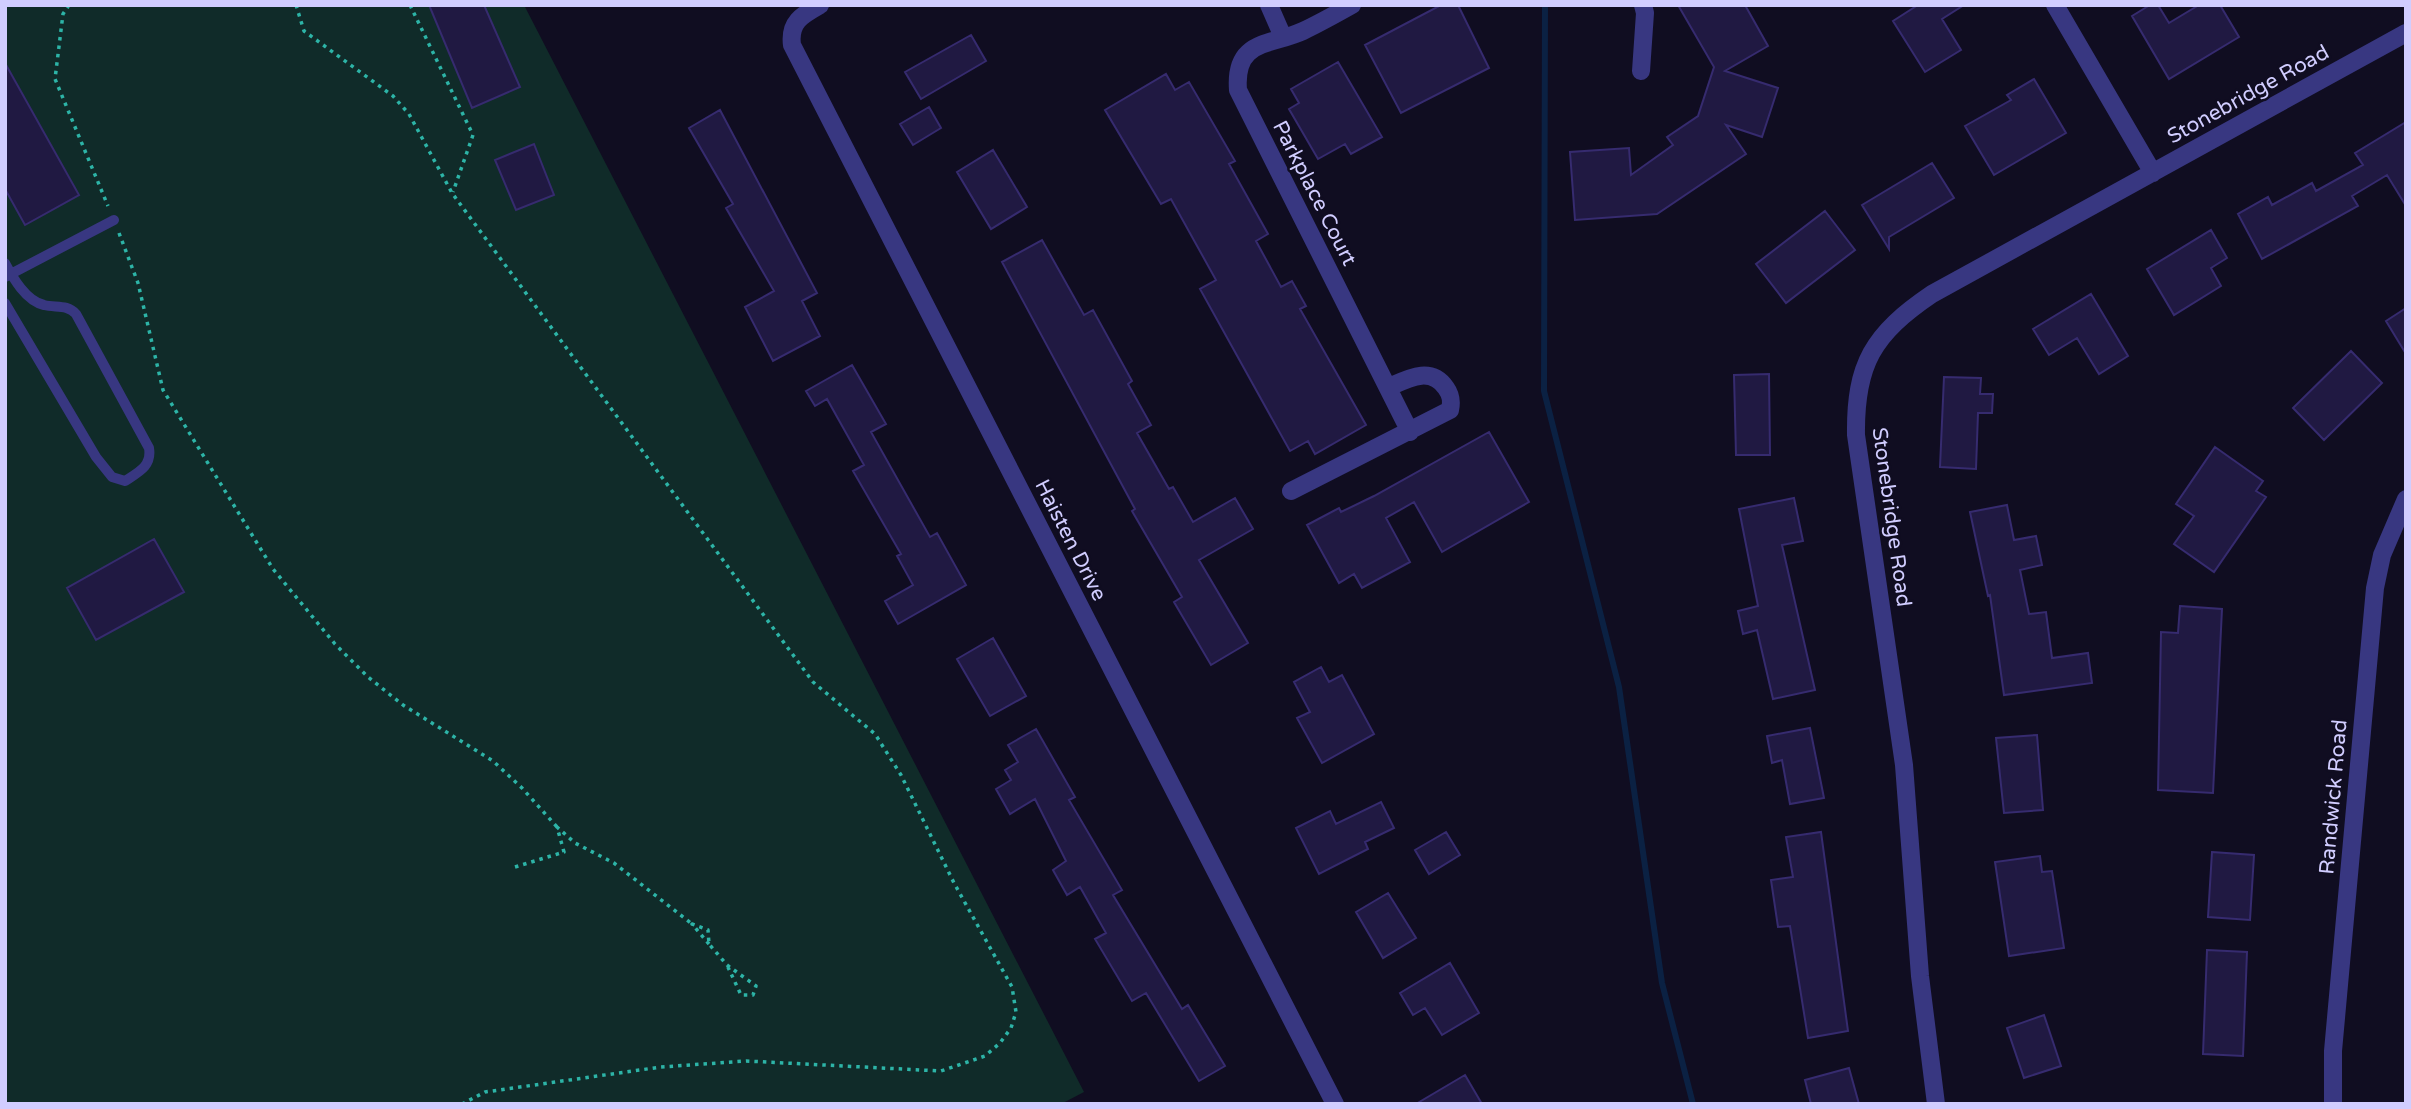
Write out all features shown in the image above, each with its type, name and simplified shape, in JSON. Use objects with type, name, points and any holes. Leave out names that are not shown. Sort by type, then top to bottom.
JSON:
[{"type":"street","name":"Haisten Drive","points":[[820,5],[796,22],[792,28],[792,45],[1335,1104]]},
{"type":"street","points":[[1269,5],[1283,37]]},
{"type":"street","name":"Parkplace Court","points":[[1352,5],[1301,32],[1257,44],[1242,61],[1237,80],[1240,99],[1390,387],[1410,432]]},
{"type":"street","points":[[1641,71],[1645,13],[1643,5]]},
{"type":"street","points":[[2055,5],[2153,173]]},
{"type":"street","name":"Stonebridge Road","points":[[1936,1104],[1921,989],[1904,765],[1856,435],[1858,386],[1875,342],[1908,310],[2406,33]]},
{"type":"street","points":[[1291,491],[1445,415],[1450,410],[1450,393],[1444,384],[1428,375],[1411,377],[1390,387]]},
{"type":"street","name":"Randwick Road","points":[[2333,1104],[2334,1037],[2375,589],[2382,555],[2406,500]]},
{"type":"lane","points":[[9,276],[114,220]]},
{"type":"lane","points":[[5,263],[9,276],[28,296],[40,304],[70,307],[76,314],[149,448],[150,457],[145,468],[125,481],[112,477],[96,457],[5,303]]},
{"type":"path","points":[[69,5],[63,14],[55,79],[138,283],[163,390],[274,569],[335,644],[368,677],[404,705],[493,761],[575,843],[614,863],[692,924],[727,965],[756,986],[753,995],[741,995],[727,965]]},
{"type":"path","points":[[296,5],[304,31],[393,96],[409,114],[452,193],[813,682],[875,734],[901,775],[954,883],[1012,987],[1016,1012],[1011,1028],[1000,1043],[985,1056],[941,1071],[746,1060],[661,1067],[485,1092],[462,1104]]},
{"type":"path","points":[[411,5],[473,135],[452,193]]},
{"type":"path","points":[[515,867],[564,852],[557,827]]},
{"type":"path","points":[[692,924],[708,930],[709,944]]},
{"type":"green space","points":[[5,5],[524,5],[1084,1092],[1061,1104],[5,1104]]},
{"type":"building","points":[[429,5],[484,5],[520,87],[472,108]]},
{"type":"building","points":[[1441,5],[1458,5],[1489,68],[1401,113],[1365,45]]},
{"type":"building","points":[[1678,5],[1745,5],[1768,46],[1725,71],[1778,88],[1762,137],[1726,125],[1746,154],[1657,214],[1575,220],[1570,152],[1629,148],[1631,175],[1673,145],[1667,137],[1698,116],[1714,67]]},
{"type":"building","points":[[1918,5],[1964,5],[1942,19],[1961,50],[1925,72],[1893,21]]},
{"type":"building","points":[[2150,5],[2158,5],[2169,23],[2199,5],[2220,5],[2239,37],[2169,79],[2132,16]]},
{"type":"building","points":[[971,35],[986,61],[921,99],[905,72]]},
{"type":"building","points":[[1338,62],[1382,137],[1351,154],[1345,144],[1318,159],[1289,109],[1299,103],[1291,89]]},
{"type":"building","points":[[5,63],[79,195],[25,225],[5,189]]},
{"type":"building","points":[[1166,74],[1175,90],[1189,82],[1235,161],[1229,164],[1268,234],[1256,241],[1281,287],[1292,281],[1306,306],[1300,309],[1366,425],[1315,454],[1308,441],[1290,451],[1200,289],[1216,280],[1171,199],[1161,204],[1105,110]]},
{"type":"building","points":[[2034,79],[2066,133],[1994,175],[1965,126],[2011,100],[2007,95]]},
{"type":"building","points":[[929,107],[941,128],[913,145],[900,124]]},
{"type":"building","points":[[720,110],[817,293],[802,301],[820,336],[773,361],[745,307],[774,291],[726,208],[733,204],[689,128]]},
{"type":"building","points":[[2406,122],[2406,206],[2387,175],[2352,196],[2358,206],[2262,259],[2238,214],[2268,197],[2272,205],[2312,183],[2316,191],[2363,165],[2355,153]]},
{"type":"building","points":[[534,144],[554,195],[516,210],[495,160]]},
{"type":"building","points":[[993,150],[1027,207],[991,229],[957,172]]},
{"type":"building","points":[[1932,163],[1954,198],[1889,237],[1889,249],[1862,205]]},
{"type":"building","points":[[1825,211],[1855,250],[1786,303],[1756,264]]},
{"type":"building","points":[[2211,230],[2227,258],[2211,268],[2221,286],[2174,315],[2147,269]]},
{"type":"building","points":[[1042,240],[1084,315],[1093,310],[1132,381],[1128,384],[1151,425],[1137,433],[1169,489],[1173,487],[1193,522],[1235,498],[1253,529],[1199,560],[1248,643],[1211,665],[1174,602],[1182,597],[1132,511],[1135,509],[1002,262]]},
{"type":"building","points":[[2091,294],[2128,356],[2099,374],[2077,338],[2049,355],[2033,329]]},
{"type":"building","points":[[2406,308],[2406,354],[2386,321]]},
{"type":"building","points":[[2351,351],[2382,383],[2324,440],[2293,408]]},
{"type":"building","points":[[852,365],[886,424],[871,432],[930,537],[937,533],[966,585],[898,624],[885,601],[913,585],[897,556],[901,554],[853,471],[864,465],[827,399],[815,406],[806,391]]},
{"type":"building","points":[[1769,374],[1770,455],[1736,455],[1734,375]]},
{"type":"building","points":[[1944,377],[1981,378],[1980,394],[1993,394],[1992,413],[1978,413],[1976,469],[1940,467]]},
{"type":"building","points":[[1489,432],[1529,502],[1442,552],[1414,502],[1386,518],[1410,562],[1362,588],[1354,574],[1339,583],[1307,525],[1339,508],[1341,512],[1374,496]]},
{"type":"building","points":[[2215,447],[2263,481],[2256,491],[2266,497],[2214,572],[2174,544],[2194,516],[2176,504]]},
{"type":"building","points":[[1794,498],[1803,541],[1782,545],[1815,690],[1773,699],[1757,630],[1743,634],[1738,611],[1758,606],[1739,509]]},
{"type":"building","points":[[2007,505],[2014,540],[2036,536],[2042,565],[2020,570],[2029,614],[2046,612],[2052,658],[2088,653],[2092,683],[2004,695],[1990,595],[1988,596],[1970,512]]},
{"type":"building","points":[[154,539],[184,592],[96,640],[67,588]]},
{"type":"building","points":[[2180,606],[2222,609],[2213,793],[2158,790],[2161,632],[2178,633]]},
{"type":"building","points":[[993,638],[1026,696],[990,716],[957,659]]},
{"type":"building","points":[[1321,667],[1329,682],[1342,675],[1374,734],[1322,763],[1297,718],[1310,712],[1294,682]]},
{"type":"building","points":[[1810,728],[1824,798],[1790,804],[1782,760],[1772,763],[1767,736]]},
{"type":"building","points":[[1036,729],[1075,797],[1069,800],[1122,890],[1113,895],[1182,1009],[1188,1005],[1225,1066],[1199,1081],[1146,993],[1132,1001],[1095,939],[1106,933],[1080,887],[1067,895],[1053,870],[1066,861],[1035,799],[1010,814],[996,789],[1011,780],[1005,770],[1018,762],[1008,745]]},
{"type":"building","points":[[2037,735],[2043,810],[2004,813],[1996,738]]},
{"type":"building","points":[[1381,802],[1394,828],[1365,842],[1368,849],[1319,874],[1296,828],[1330,811],[1336,824]]},
{"type":"building","points":[[1446,832],[1460,855],[1429,874],[1415,850]]},
{"type":"building","points":[[1821,832],[1848,1031],[1808,1038],[1790,926],[1778,927],[1771,880],[1793,877],[1786,837]]},
{"type":"building","points":[[2212,852],[2254,855],[2250,920],[2208,917]]},
{"type":"building","points":[[2040,856],[2042,872],[2052,871],[2064,948],[2009,956],[1995,862]]},
{"type":"building","points":[[1388,893],[1416,938],[1383,958],[1356,912]]},
{"type":"building","points":[[2207,950],[2247,952],[2243,1056],[2203,1054]]},
{"type":"building","points":[[1450,963],[1479,1013],[1442,1035],[1425,1008],[1413,1015],[1400,993]]},
{"type":"building","points":[[2044,1015],[2061,1066],[2024,1078],[2007,1028]]},
{"type":"building","points":[[1849,1068],[1859,1104],[1811,1104],[1805,1080]]},
{"type":"building","points":[[1465,1075],[1482,1104],[1416,1104]]},
{"type":"waterway","points":[[1545,5],[1544,391],[1619,687],[1662,983],[1693,1104]]}]
